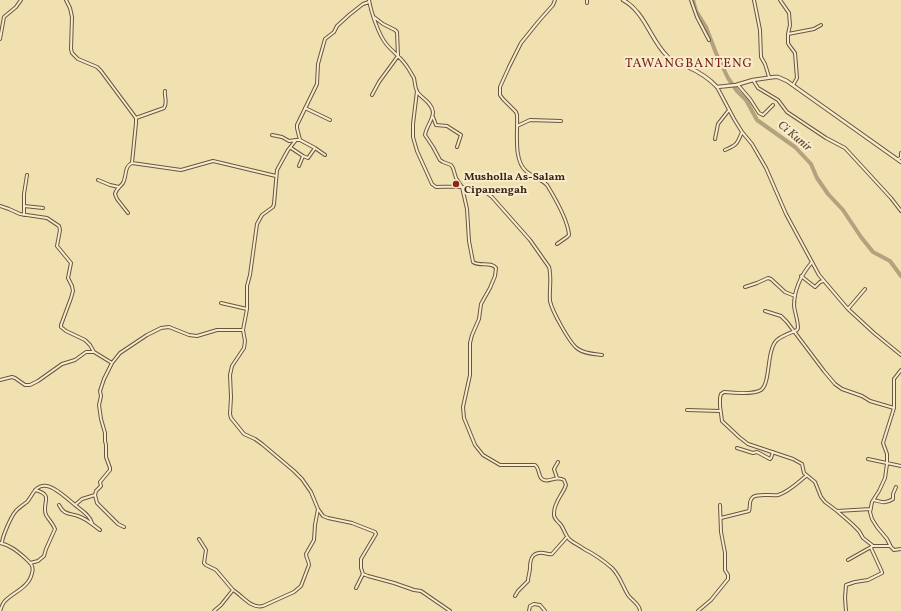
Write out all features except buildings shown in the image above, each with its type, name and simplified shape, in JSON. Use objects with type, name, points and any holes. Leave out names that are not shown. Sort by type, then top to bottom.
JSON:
[{"type":"street","points":[[0,39],[4,16],[16,7],[21,0]]},
{"type":"street","points":[[66,0],[72,17],[72,53],[78,58],[99,68],[136,118],[132,163]]},
{"type":"street","points":[[555,0],[553,5],[521,44],[500,87],[500,95],[516,112],[518,156],[521,164],[526,172],[547,185],[560,208],[567,226],[569,235],[557,244]]},
{"type":"street","points":[[623,0],[631,5],[637,12],[660,48],[669,58],[689,67],[710,80],[717,87],[742,132],[752,144],[766,168],[786,214],[823,281],[848,309],[901,355]]},
{"type":"street","points":[[691,0],[697,17],[709,40]]},
{"type":"street","points":[[754,0],[760,30],[761,57],[769,77]]},
{"type":"street","points":[[780,0],[789,13],[790,25],[788,43],[795,52],[797,78],[793,85]]},
{"type":"street","points":[[300,140],[297,125],[317,84],[318,64],[326,39],[349,15],[369,1],[373,16],[384,40],[406,65],[413,77],[417,91],[413,137],[429,180],[436,187],[463,189],[473,188],[488,194],[530,240],[549,267],[551,305],[574,347],[582,352],[602,355]]},
{"type":"street","points":[[372,95],[379,82],[398,56],[397,32],[381,23],[373,16]]},
{"type":"street","points":[[788,34],[814,29],[821,25]]},
{"type":"street","points":[[717,87],[737,85],[769,77],[778,77],[793,85],[901,162]]},
{"type":"street","points":[[753,80],[758,88],[778,100],[787,112],[826,138],[845,148],[901,211]]},
{"type":"street","points":[[737,85],[750,99],[761,115],[763,115],[773,105]]},
{"type":"street","points":[[136,118],[164,108],[166,103],[164,94],[165,91]]},
{"type":"street","points":[[417,91],[430,105],[432,109],[432,116],[436,125],[447,126],[461,134],[457,147]]},
{"type":"street","points":[[305,108],[330,120]]},
{"type":"street","points":[[715,139],[718,124],[729,110]]},
{"type":"street","points":[[432,116],[425,135],[440,160],[451,165],[463,189],[467,209],[469,241],[473,262],[476,264],[491,264],[496,268],[495,276],[481,304],[479,320],[472,335],[470,344],[470,375],[463,407],[464,418],[475,445],[482,455],[500,465],[535,465],[538,467],[540,478],[542,480],[557,478],[564,480],[566,485],[557,501],[553,513],[556,520],[567,537],[611,568],[619,576],[630,599],[640,608],[640,611]]},
{"type":"street","points":[[517,126],[530,120],[560,121]]},
{"type":"street","points":[[725,150],[737,144],[742,132]]},
{"type":"street","points":[[272,135],[282,137],[289,141],[300,140],[325,155]]},
{"type":"street","points":[[296,140],[288,150],[277,170],[277,184],[273,207],[262,215],[257,224],[247,286],[247,309],[243,330],[245,341],[244,348],[232,366],[230,375],[232,396],[230,418],[244,434],[265,446],[299,476],[307,485],[322,515],[328,518],[352,523],[376,532],[361,559],[363,574],[356,588]]},
{"type":"street","points":[[291,148],[308,158],[315,148]]},
{"type":"street","points":[[898,159],[901,158],[901,153]]},
{"type":"street","points":[[298,166],[303,156]]},
{"type":"street","points":[[128,213],[115,196],[116,191],[123,182],[127,167],[130,163],[181,170],[213,161],[276,176]]},
{"type":"street","points":[[24,215],[24,194],[27,175]]},
{"type":"street","points":[[98,180],[119,187]]},
{"type":"street","points":[[0,206],[16,213],[47,218],[59,226],[60,230],[57,246],[71,263],[68,277],[73,289],[61,327],[85,340],[94,352],[112,363]]},
{"type":"street","points":[[24,206],[43,208]]},
{"type":"street","points":[[812,262],[801,276],[795,296],[794,307],[798,327],[797,330],[777,340],[774,344],[765,384],[762,390],[755,392],[722,393],[720,398],[721,411],[724,423],[744,442],[802,464],[804,473],[815,482],[821,497],[825,502],[852,524],[863,538],[872,546],[882,573],[868,580],[846,585],[846,611]]},
{"type":"street","points":[[801,276],[815,287],[823,281]]},
{"type":"street","points":[[745,288],[768,278],[785,292],[795,296]]},
{"type":"street","points":[[848,309],[865,289]]},
{"type":"street","points":[[221,303],[247,309]]},
{"type":"street","points":[[765,310],[781,316],[787,322],[835,384],[842,389],[862,396],[870,401],[894,408]]},
{"type":"street","points":[[124,527],[118,524],[97,503],[95,495],[96,491],[101,486],[100,482],[110,470],[106,457],[105,433],[99,405],[101,396],[100,389],[112,363],[120,353],[134,343],[147,334],[162,328],[169,327],[189,335],[197,336],[221,330],[243,330]]},
{"type":"street","points":[[0,380],[12,377],[25,385],[30,385],[62,364],[75,360],[86,352],[94,352]]},
{"type":"street","points":[[901,370],[894,379],[894,408],[883,443],[887,454],[885,478],[870,512],[876,527],[887,539],[890,546],[894,550],[901,549]]},
{"type":"street","points":[[687,410],[721,411]]},
{"type":"street","points":[[737,448],[753,453],[757,452],[770,459],[773,452]]},
{"type":"street","points":[[868,459],[901,466]]},
{"type":"street","points":[[557,478],[554,469],[558,462]]},
{"type":"street","points":[[721,518],[750,510],[749,504],[753,497],[757,495],[774,495],[783,493],[806,476]]},
{"type":"street","points":[[0,611],[3,603],[19,591],[29,580],[32,570],[30,563],[17,551],[1,543],[14,513],[27,501],[35,490],[40,487],[49,486],[63,495],[90,518],[92,523]]},
{"type":"street","points":[[874,500],[885,502],[890,501],[893,499],[893,494],[896,487]]},
{"type":"street","points":[[30,563],[38,561],[44,556],[55,529],[46,513],[46,497],[43,493],[35,490]]},
{"type":"street","points":[[75,506],[82,499],[95,495]]},
{"type":"street","points":[[698,611],[711,600],[728,579],[725,569],[725,553],[721,532],[720,505]]},
{"type":"street","points":[[59,506],[65,512],[79,516],[92,523],[100,530]]},
{"type":"street","points":[[199,539],[206,550],[204,564],[217,571],[233,590],[250,604],[255,607],[263,606],[294,592],[301,586],[309,565],[306,554],[314,540],[314,525],[318,509]]},
{"type":"street","points":[[837,511],[871,509]]},
{"type":"street","points":[[515,596],[528,580],[530,561],[533,556],[540,553],[549,555],[552,554],[567,537]]},
{"type":"street","points":[[848,560],[872,546],[890,546]]},
{"type":"street","points":[[363,574],[421,591],[450,611]]},
{"type":"street","points":[[214,611],[233,590]]},
{"type":"street","points":[[529,611],[530,606],[534,604],[540,605],[545,611]]},
{"type":"waterway","name":"Ci Kunir","points":[[693,0],[696,11],[706,27],[728,78],[737,91],[746,100],[757,120],[795,147],[811,164],[817,178],[828,194],[843,210],[873,252],[890,261],[901,276]]},
{"type":"place","name":"Musholla As-Salam Cipanengah","points":[[456,184]]},
{"type":"district","name":"TAWANGBANTENG","points":[[689,65]]}]
